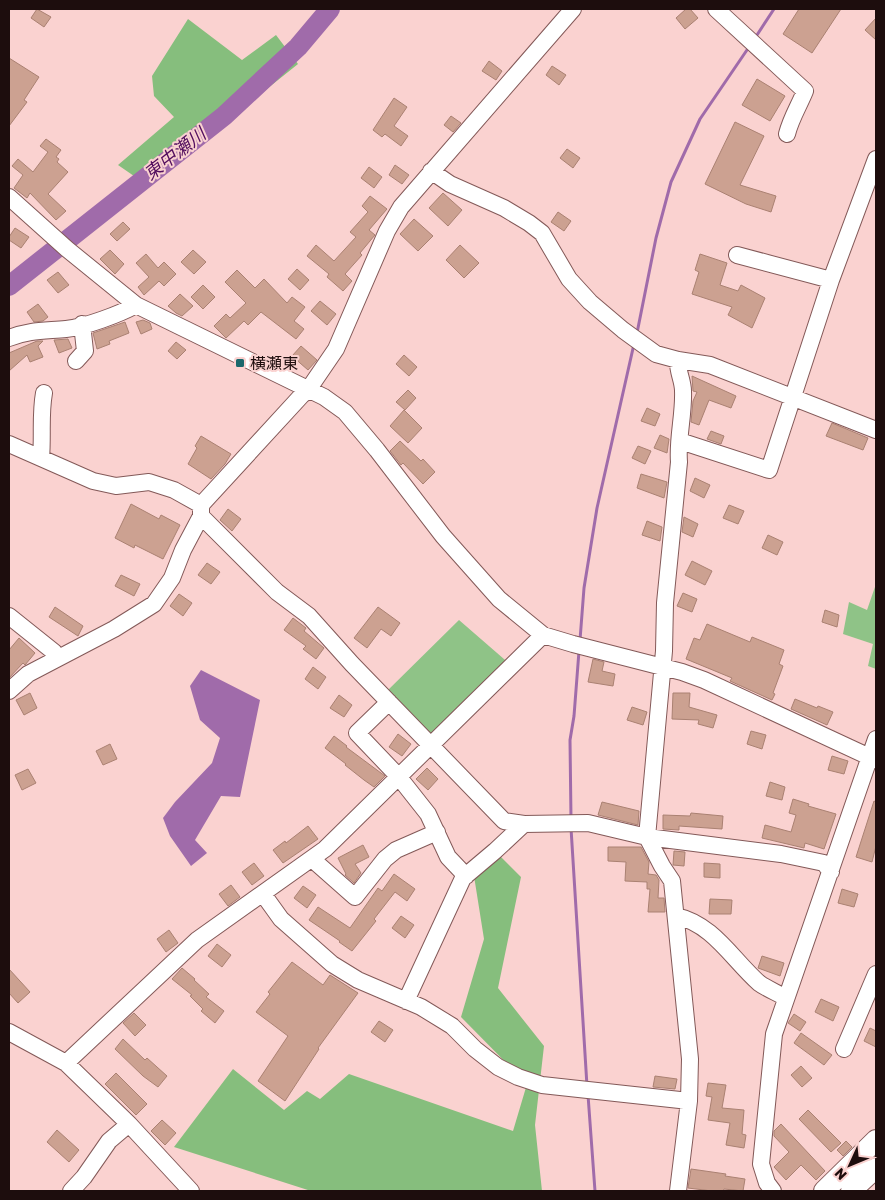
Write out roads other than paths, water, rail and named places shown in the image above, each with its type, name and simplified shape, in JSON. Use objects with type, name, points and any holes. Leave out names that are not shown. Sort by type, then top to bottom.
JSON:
[{"type":"main road","points":[[824,1191],[876,1140]]},
{"type":"main road","points":[[851,1191],[876,1168]]},
{"type":"street","points":[[9,691],[28,674],[114,629],[154,604],[172,578],[201,511],[308,390],[336,348],[387,231],[400,206],[572,9]]},
{"type":"street","points":[[716,9],[806,91],[790,121],[787,134]]},
{"type":"street","points":[[680,441],[769,470],[831,280],[876,159]]},
{"type":"street","points":[[431,171],[450,184],[504,208],[529,223],[542,234],[569,279],[590,302],[656,354],[710,365],[876,430]]},
{"type":"street","points":[[9,197],[63,245],[136,304],[324,397],[345,412],[377,450],[443,536],[486,585],[499,599],[543,635],[682,672],[704,680],[873,759]]},
{"type":"street","points":[[737,255],[831,280]]},
{"type":"street","points":[[9,338],[24,332],[68,329],[136,304]]},
{"type":"street","points":[[76,361],[85,351],[82,324]]},
{"type":"street","points":[[678,360],[683,390],[680,441],[647,837],[672,881],[690,1059],[689,1101],[678,1191]]},
{"type":"street","points":[[42,458],[41,410],[44,393]]},
{"type":"street","points":[[9,444],[93,481],[116,486],[150,482],[164,485],[192,499],[262,578],[309,616],[504,821],[524,824],[582,823],[647,837],[781,854],[824,863],[831,872]]},
{"type":"street","points":[[9,616],[54,652],[56,658]]},
{"type":"street","points":[[66,1063],[197,940],[325,849],[543,635]]},
{"type":"street","points":[[389,702],[357,733],[398,776],[428,814],[448,858],[466,876]]},
{"type":"street","points":[[773,1191],[767,1183],[761,1164],[774,1034],[873,759],[876,739]]},
{"type":"street","points":[[406,1001],[454,896],[466,876],[524,824]]},
{"type":"street","points":[[312,859],[355,897],[385,859],[396,850],[436,832]]},
{"type":"street","points":[[263,894],[281,919],[332,964],[358,980],[406,1001],[452,1026],[474,1049],[498,1067],[518,1077],[542,1085],[576,1087],[689,1101]]},
{"type":"street","points":[[676,916],[689,919],[702,926],[760,984],[786,998]]},
{"type":"street","points":[[844,1049],[876,974]]},
{"type":"street","points":[[9,1032],[66,1063],[128,1124],[191,1191]]},
{"type":"street","points":[[71,1191],[84,1177],[109,1141],[128,1124]]},
{"type":"waterway","name":"東中瀬川","points":[[9,286],[224,116],[298,47],[330,9]]},
{"type":"waterway","points":[[755,38],[774,9]]},
{"type":"waterway","points":[[637,333],[656,238],[671,182],[700,119],[749,47]]},
{"type":"waterway","points":[[580,640],[584,588],[597,508],[634,344]]},
{"type":"waterway","points":[[571,819],[570,740],[574,716],[579,651]]},
{"type":"waterway","points":[[571,828],[587,1086]]},
{"type":"waterway","points":[[588,1095],[595,1191]]},
{"type":"place","name":"横瀬東","points":[[240,363]]}]
